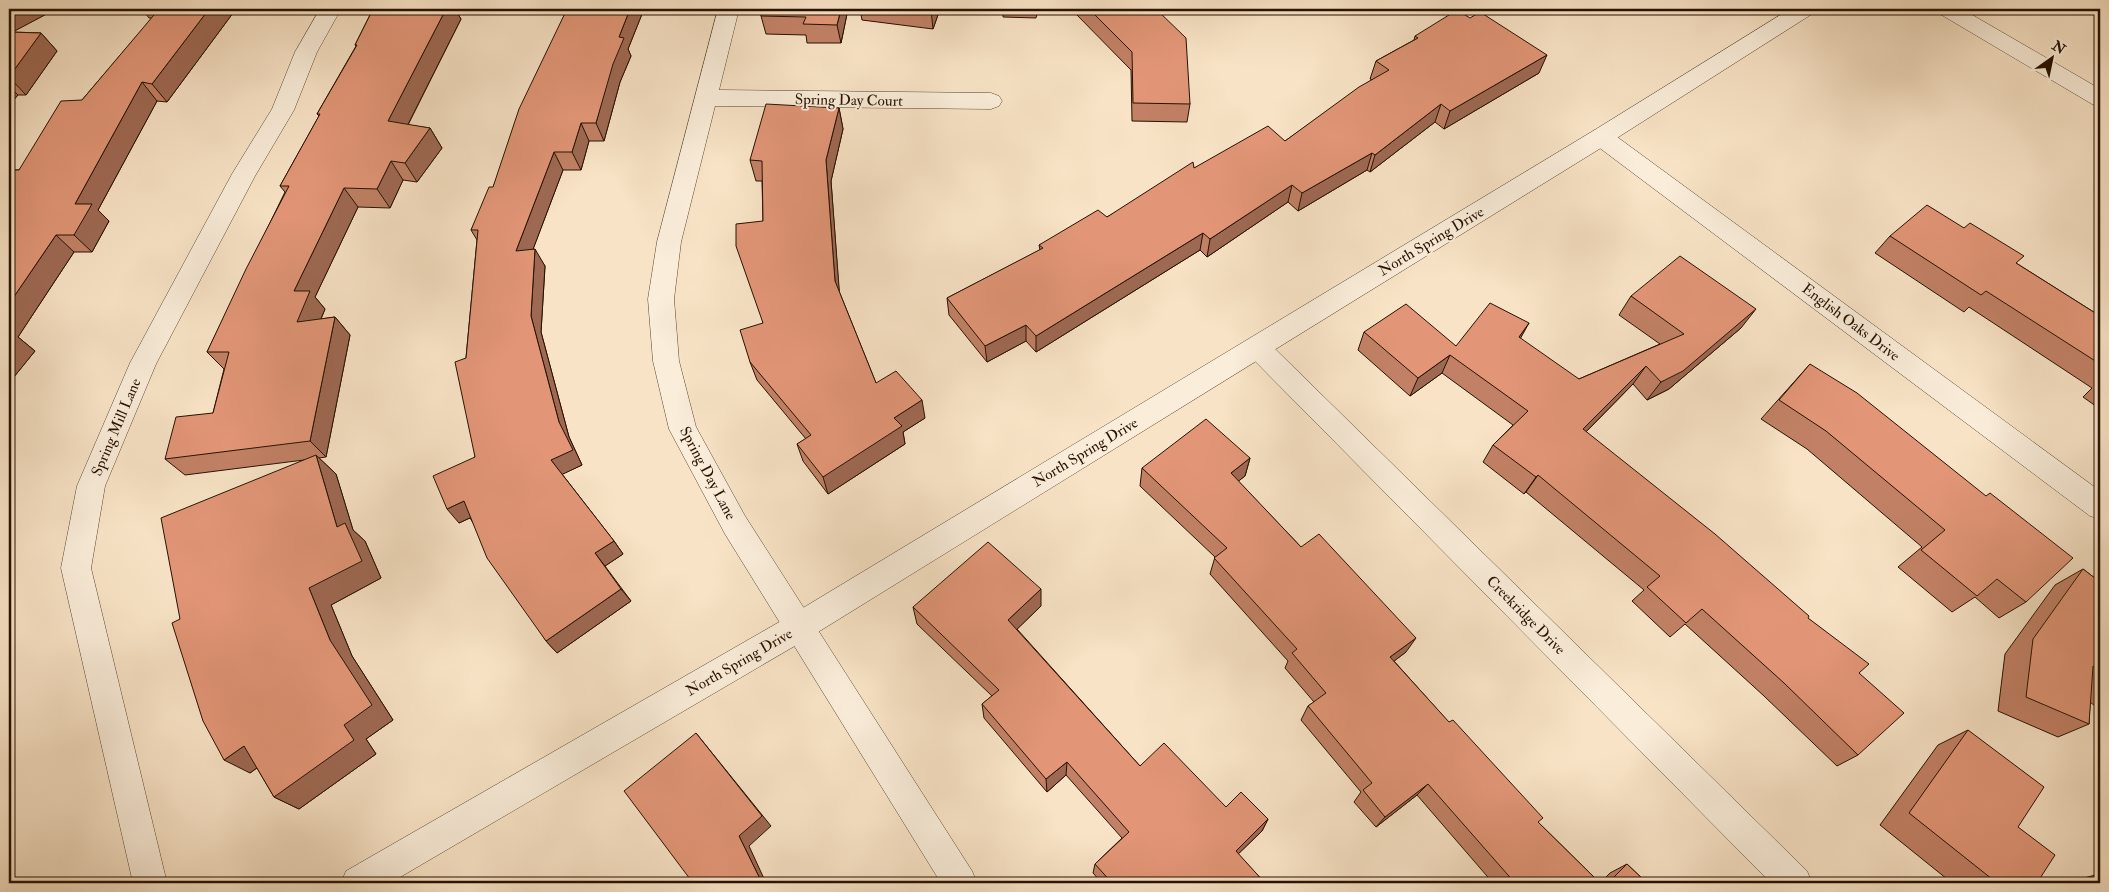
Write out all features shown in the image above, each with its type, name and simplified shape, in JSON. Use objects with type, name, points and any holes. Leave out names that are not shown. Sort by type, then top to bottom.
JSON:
[{"type":"street","name":"Spring Mill Lane","points":[[150,883],[76,568],[91,486],[143,363],[244,174],[284,110],[306,52],[330,9]]},
{"type":"street","name":"Spring Day Lane","points":[[728,9],[670,242],[662,289],[661,299],[666,362],[683,429],[735,525],[960,883]]},
{"type":"street","name":"North Spring Drive","points":[[358,883],[799,627],[1601,137],[1805,9]]},
{"type":"street","points":[[1947,9],[2100,99]]},
{"type":"street","name":"Spring Day Court","points":[[706,98],[991,101]]},
{"type":"street","name":"English Oaks Drive","points":[[1601,137],[2100,507]]},
{"type":"street","name":"Creekridge Drive","points":[[1257,347],[1795,883]]},
{"type":"building","points":[[159,9],[209,9],[152,84],[142,82],[75,204],[92,204],[74,235],[56,235],[9,304],[9,238],[11,235],[9,235],[9,170],[19,170],[61,101],[82,100]]},
{"type":"building","points":[[373,9],[446,9],[388,121],[430,128],[405,163],[391,161],[377,189],[344,188],[294,291],[310,291],[297,322],[335,317],[310,441],[165,459],[176,417],[213,413],[229,352],[207,352],[246,269],[289,186],[280,186],[320,114],[317,114],[357,45],[355,45]]},
{"type":"building","points":[[567,9],[630,9],[619,37],[624,38],[613,64],[596,123],[581,123],[572,152],[554,152],[516,251],[535,249],[531,316],[559,422],[573,450],[551,460],[614,541],[595,553],[621,589],[546,641],[487,558],[464,501],[447,509],[433,476],[475,457],[455,362],[466,358],[478,230],[471,230],[489,187],[493,187],[519,109]]},
{"type":"building","points":[[763,9],[841,9],[837,25],[803,24],[806,17],[761,16]]},
{"type":"building","points":[[1089,9],[1156,9],[1186,38],[1190,104],[1133,103],[1132,52]]},
{"type":"building","points":[[1457,10],[1470,18],[1480,12],[1547,55],[1450,111],[1441,104],[1375,155],[1372,153],[1302,193],[1292,185],[1210,239],[1203,233],[1036,336],[1026,325],[985,346],[947,298],[1043,248],[1039,245],[1098,210],[1107,217],[1193,162],[1194,168],[1268,126],[1285,141],[1359,87],[1389,70],[1376,61],[1418,38],[1415,36]]},
{"type":"building","points":[[9,32],[41,33],[9,77]]},
{"type":"building","points":[[766,104],[839,108],[826,160],[835,281],[876,383],[896,371],[922,400],[894,418],[902,426],[823,477],[797,444],[811,435],[750,362],[740,330],[763,323],[736,246],[736,224],[763,221],[762,161],[750,160]]},
{"type":"building","points":[[1927,205],[1964,228],[1970,223],[2024,256],[2016,263],[2100,316],[2100,364],[1986,291],[1981,295],[1890,236]]},
{"type":"building","points":[[1680,256],[1756,309],[1683,371],[1661,382],[1646,366],[1583,429],[1715,534],[1809,616],[1808,618],[1869,664],[1859,673],[1904,713],[1858,755],[1784,683],[1702,609],[1686,623],[1647,587],[1660,576],[1538,475],[1536,477],[1493,445],[1528,411],[1450,355],[1418,378],[1364,332],[1406,304],[1456,346],[1490,303],[1529,323],[1519,337],[1579,379],[1684,334],[1631,296]]},
{"type":"building","points":[[9,334],[15,335],[9,343]]},
{"type":"building","points":[[1810,364],[1857,393],[1986,496],[1990,493],[2073,558],[2026,602],[1997,579],[1977,596],[1921,550],[1945,530],[1826,431],[1779,400]]},
{"type":"building","points":[[1206,419],[1250,458],[1231,473],[1301,547],[1319,534],[1416,638],[1390,657],[1449,722],[1453,720],[1543,818],[1538,822],[1600,883],[1515,883],[1428,784],[1385,817],[1363,790],[1372,783],[1308,706],[1326,693],[1292,653],[1297,649],[1214,558],[1227,548],[1142,468]]},
{"type":"building","points":[[316,455],[337,527],[345,523],[362,561],[309,588],[330,640],[372,705],[344,725],[354,740],[274,797],[244,746],[224,760],[203,721],[172,623],[180,619],[161,518]]},
{"type":"building","points":[[988,542],[1041,589],[1008,620],[1140,766],[1164,743],[1226,807],[1241,792],[1268,819],[1236,851],[1265,883],[1112,883],[1095,864],[1129,832],[1067,762],[1046,779],[982,704],[999,690],[913,607]]},
{"type":"building","points":[[2083,569],[2100,582],[2100,671],[2093,666],[2089,724],[2026,697],[2033,639]]},
{"type":"building","points":[[1968,730],[2044,787],[2018,827],[2055,855],[2037,883],[1997,883],[1909,813]]},
{"type":"building","points":[[696,733],[762,816],[739,836],[762,883],[693,883],[624,791]]},
{"type":"building","points":[[1627,864],[1647,883],[1608,883]]},
{"type":"building","points":[[2099,874],[2100,883],[2094,883]]}]
